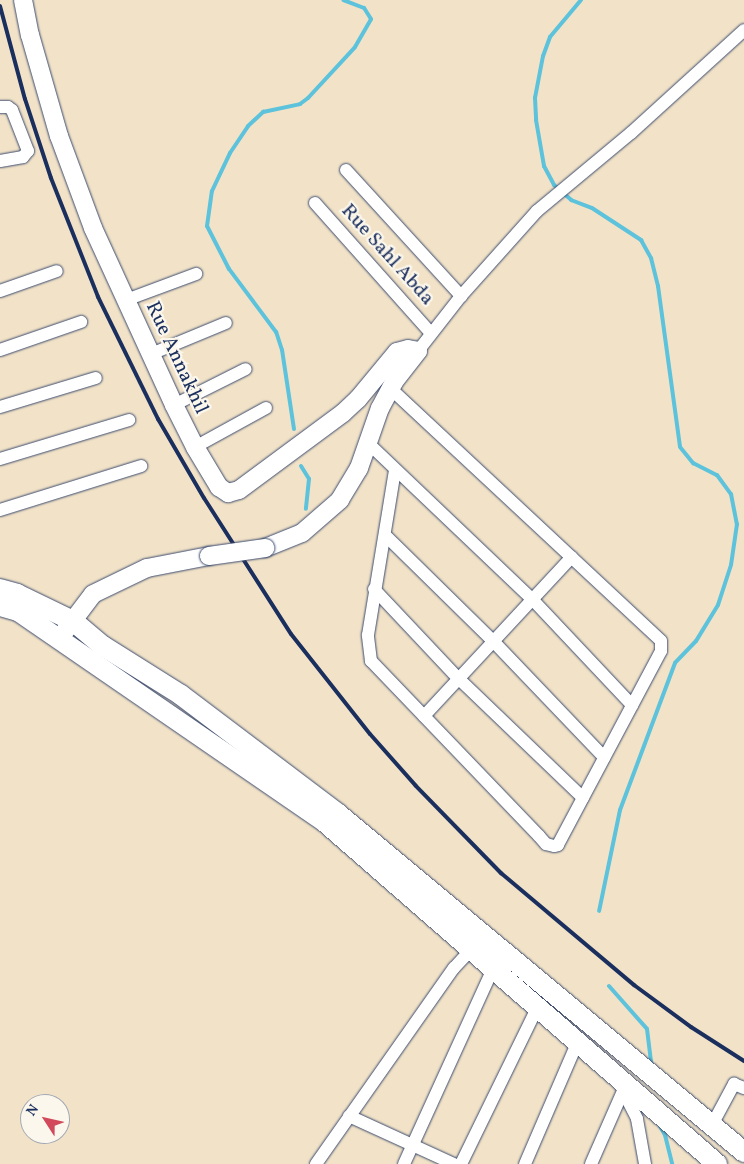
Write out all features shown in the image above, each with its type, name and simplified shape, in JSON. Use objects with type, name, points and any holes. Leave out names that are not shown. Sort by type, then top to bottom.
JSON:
[{"type":"main road","points":[[0,589],[17,594],[73,621],[103,646],[181,695],[337,813],[744,1152]]},
{"type":"main road","points":[[0,606],[18,611],[326,824],[577,1043],[626,1089],[717,1164]]},
{"type":"street","name":"Rue Annakhil","points":[[23,0],[30,35],[70,167],[126,300],[174,405],[195,447],[219,487],[225,492],[234,492],[343,412],[358,399],[396,352],[408,349],[418,350]]},
{"type":"street","points":[[59,639],[93,594],[147,568],[265,548],[302,533],[329,512],[345,493],[356,475],[367,442],[391,389],[418,350],[461,296],[537,211],[572,184],[744,30]]},
{"type":"street","points":[[0,107],[8,107],[12,110],[28,150],[23,157],[0,161]]},
{"type":"street","points":[[346,170],[461,296]]},
{"type":"street","name":"Rue Sahl Abda","points":[[315,203],[431,333]]},
{"type":"street","points":[[0,291],[57,271]]},
{"type":"street","points":[[126,300],[196,274]]},
{"type":"street","points":[[0,350],[81,322]]},
{"type":"street","points":[[151,354],[226,323]]},
{"type":"street","points":[[174,405],[246,369]]},
{"type":"street","points":[[0,407],[96,378]]},
{"type":"street","points":[[391,389],[661,641],[661,651],[558,845],[550,846],[370,661],[368,635],[374,589],[395,470]]},
{"type":"street","points":[[195,447],[266,408]]},
{"type":"street","points":[[0,459],[129,420]]},
{"type":"street","points":[[367,442],[532,599],[632,705]]},
{"type":"street","points":[[0,510],[141,466]]},
{"type":"street","points":[[385,535],[493,641],[604,757]]},
{"type":"street","points":[[424,716],[572,557]]},
{"type":"street","points":[[374,589],[458,678],[583,798]]},
{"type":"street","points":[[316,1164],[454,968],[471,950]]},
{"type":"street","points":[[404,1164],[493,969]]},
{"type":"street","points":[[462,1164],[537,1008]]},
{"type":"street","points":[[525,1164],[577,1043]]},
{"type":"street","points":[[712,1125],[734,1084],[744,1088]]},
{"type":"street","points":[[591,1164],[626,1089]]},
{"type":"street","points":[[626,1089],[637,1119],[645,1164]]},
{"type":"street","points":[[349,1116],[454,1164]]},
{"type":"waterway","points":[[294,429],[282,350],[276,332],[229,269],[207,226],[212,191],[230,153],[248,126],[263,112],[300,104],[308,98],[355,47],[371,19],[364,8],[343,0]]},
{"type":"waterway","points":[[581,0],[550,37],[543,56],[535,98],[536,120],[544,166],[554,185],[571,200],[592,208],[641,240],[651,258],[658,286],[680,447],[693,463],[717,475],[731,494],[737,524],[731,565],[718,605],[696,641],[675,663],[620,810],[599,911]]},
{"type":"waterway","points":[[301,466],[309,479],[306,509]]},
{"type":"waterway","points":[[609,986],[647,1029],[651,1064]]},
{"type":"waterway","points":[[660,1126],[665,1135],[672,1164]]},
{"type":"railway","points":[[0,6],[25,99],[51,178],[98,297],[158,419],[204,498],[291,634],[370,734],[416,786],[501,873],[634,985],[691,1027],[744,1061]]}]
